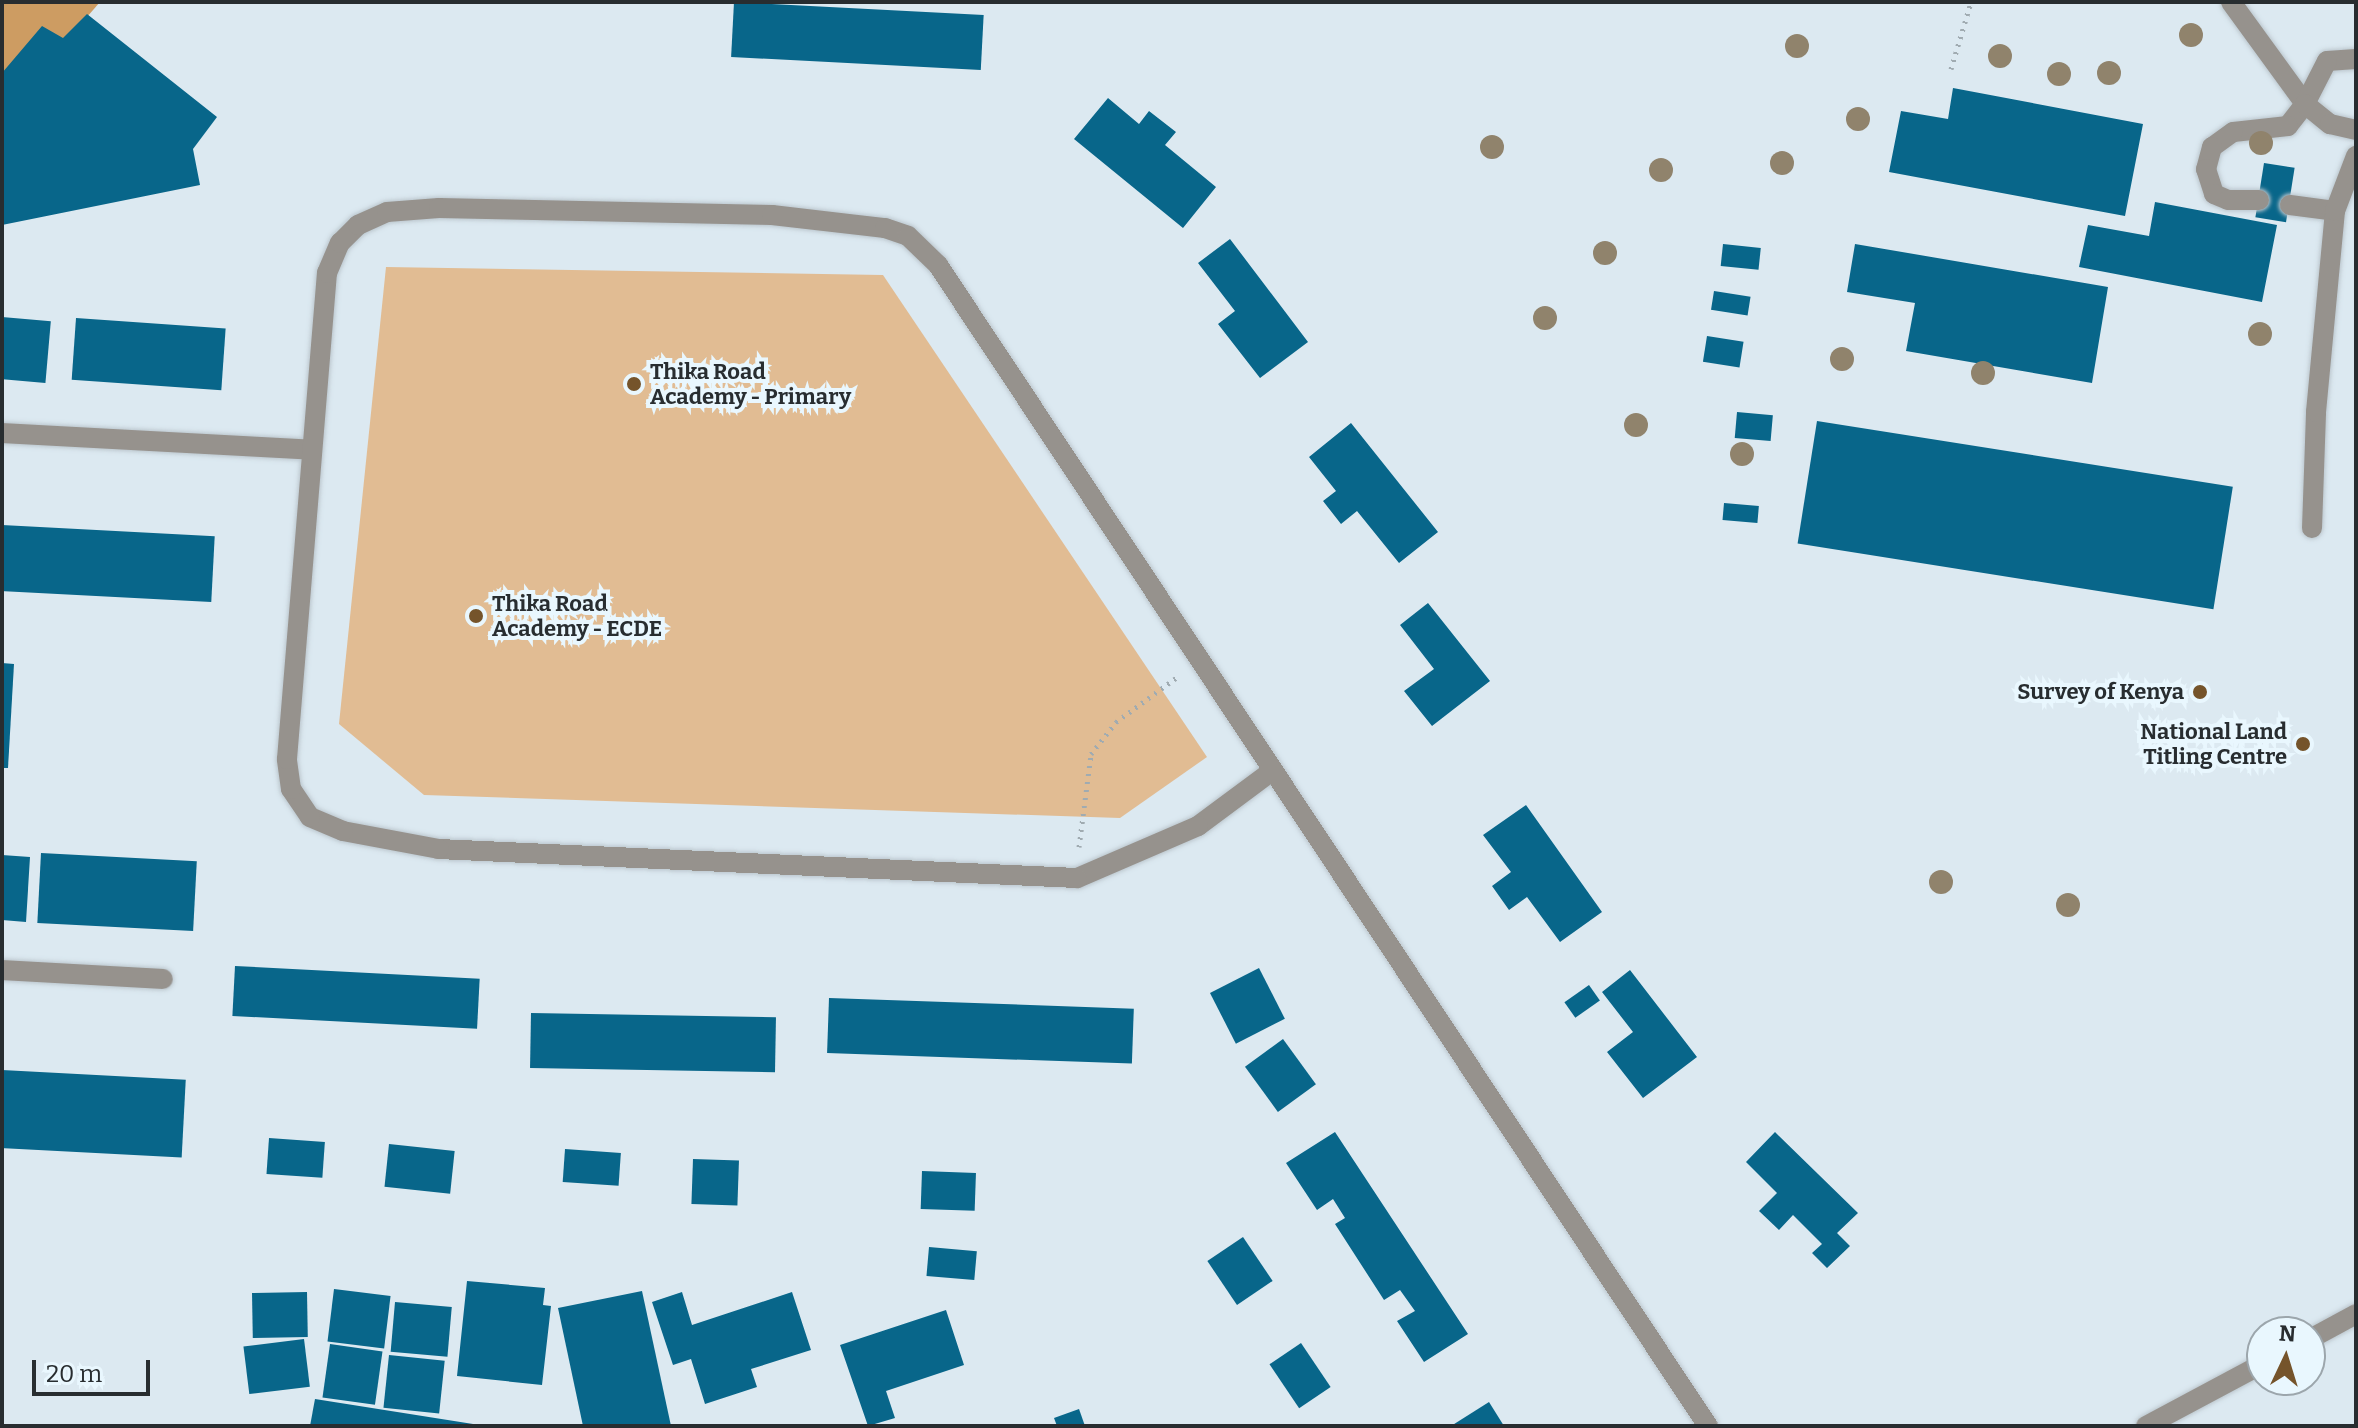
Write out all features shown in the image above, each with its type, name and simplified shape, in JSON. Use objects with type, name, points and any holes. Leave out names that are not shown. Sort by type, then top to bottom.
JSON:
[{"type":"street","points":[[2231,2],[2305,104],[2330,124],[2356,130]]},
{"type":"street","points":[[2259,200],[2228,200],[2214,194],[2206,169],[2212,147],[2233,132],[2288,126],[2305,104],[2327,61],[2356,59]]},
{"type":"street","points":[[2312,528],[2316,412],[2335,211],[2356,156]]},
{"type":"street","points":[[2290,205],[2335,211]]},
{"type":"street","points":[[1272,771],[1198,826],[1077,878],[439,849],[343,831],[310,817],[291,789],[287,759],[327,273],[340,243],[358,225],[387,212],[439,208],[772,215],[885,228],[908,236],[938,265],[1708,1426]]},
{"type":"street","points":[[2,433],[312,450]]},
{"type":"street","points":[[2,970],[163,979]]},
{"type":"street","points":[[2326,1330],[2356,1314]]},
{"type":"street","points":[[2146,1426],[2246,1373]]},
{"type":"path","points":[[1951,69],[1971,2]]},
{"type":"path","points":[[1077,878],[1082,799],[1091,754],[1116,722],[1200,660]]},
{"type":"shaded area","points":[[2,2],[100,2],[2,115]]},
{"type":"shaded area","points":[[386,267],[883,275],[1207,757],[1120,818],[424,795],[339,724]]},
{"type":"building","points":[[734,2],[984,15],[981,70],[731,57]]},
{"type":"building","points":[[87,14],[217,117],[193,149],[200,185],[2,225],[2,73],[42,26],[63,38]]},
{"type":"building","points":[[1953,88],[2143,124],[2125,216],[1889,172],[1901,111],[1948,119]]},
{"type":"building","points":[[1108,98],[1139,124],[1149,111],[1176,132],[1165,145],[1216,187],[1183,228],[1074,139]]},
{"type":"building","points":[[2264,163],[2295,168],[2286,222],[2255,217]]},
{"type":"building","points":[[2155,202],[2277,225],[2262,302],[2079,267],[2088,225],[2149,236]]},
{"type":"building","points":[[1230,239],[1308,342],[1260,378],[1218,324],[1235,311],[1198,263]]},
{"type":"building","points":[[1723,244],[1761,248],[1758,270],[1721,266]]},
{"type":"building","points":[[1855,244],[2108,287],[2092,383],[1906,351],[1915,303],[1847,292]]},
{"type":"building","points":[[1714,291],[1751,297],[1748,316],[1711,310]]},
{"type":"building","points":[[2,317],[51,321],[45,383],[2,379]]},
{"type":"building","points":[[76,318],[226,328],[221,390],[72,380]]},
{"type":"building","points":[[1707,336],[1744,342],[1739,367],[1703,362]]},
{"type":"building","points":[[1737,412],[1773,415],[1771,441],[1735,438]]},
{"type":"building","points":[[1817,421],[2233,487],[2213,609],[1798,543]]},
{"type":"building","points":[[1351,423],[1438,532],[1399,563],[1357,511],[1341,524],[1323,501],[1336,491],[1309,457]]},
{"type":"building","points":[[1724,503],[1759,506],[1757,523],[1723,520]]},
{"type":"building","points":[[2,525],[215,536],[211,602],[2,591]]},
{"type":"building","points":[[1428,603],[1490,681],[1432,726],[1404,691],[1434,669],[1400,625]]},
{"type":"building","points":[[2,663],[14,664],[8,768],[2,768]]},
{"type":"building","points":[[1526,805],[1602,912],[1560,942],[1527,897],[1509,910],[1492,886],[1511,872],[1483,835]]},
{"type":"building","points":[[41,853],[197,861],[193,931],[37,923]]},
{"type":"building","points":[[2,855],[30,857],[26,922],[2,920]]},
{"type":"building","points":[[235,966],[480,979],[477,1029],[232,1016]]},
{"type":"building","points":[[1259,968],[1285,1019],[1236,1044],[1210,993]]},
{"type":"building","points":[[1630,970],[1697,1057],[1643,1098],[1607,1052],[1633,1032],[1602,992]]},
{"type":"building","points":[[1589,985],[1600,1001],[1575,1018],[1564,1002]]},
{"type":"building","points":[[829,998],[1134,1009],[1132,1064],[827,1053]]},
{"type":"building","points":[[531,1013],[776,1017],[775,1072],[530,1068]]},
{"type":"building","points":[[1283,1039],[1316,1084],[1278,1112],[1245,1067]]},
{"type":"building","points":[[2,1070],[186,1080],[182,1158],[2,1148]]},
{"type":"building","points":[[1335,1132],[1468,1334],[1424,1362],[1397,1321],[1415,1311],[1400,1290],[1384,1300],[1335,1224],[1345,1218],[1333,1199],[1317,1210],[1286,1163]]},
{"type":"building","points":[[1775,1132],[1858,1213],[1837,1233],[1850,1246],[1827,1268],[1812,1253],[1822,1244],[1793,1215],[1779,1230],[1759,1211],[1777,1193],[1746,1162]]},
{"type":"building","points":[[269,1138],[325,1142],[322,1178],[266,1174]]},
{"type":"building","points":[[389,1144],[455,1151],[450,1194],[385,1187]]},
{"type":"building","points":[[565,1149],[621,1153],[619,1186],[563,1182]]},
{"type":"building","points":[[693,1159],[739,1161],[737,1206],[691,1204]]},
{"type":"building","points":[[922,1171],[976,1173],[975,1211],[921,1209]]},
{"type":"building","points":[[1243,1237],[1273,1281],[1237,1305],[1207,1261]]},
{"type":"building","points":[[929,1247],[977,1251],[974,1280],[926,1276]]},
{"type":"building","points":[[467,1281],[545,1288],[543,1305],[551,1306],[542,1385],[457,1376]]},
{"type":"building","points":[[334,1289],[391,1296],[384,1349],[328,1342]]},
{"type":"building","points":[[642,1291],[671,1426],[583,1426],[558,1308]]},
{"type":"building","points":[[307,1292],[308,1337],[253,1338],[252,1293]]},
{"type":"building","points":[[682,1292],[692,1325],[792,1292],[811,1350],[751,1369],[757,1387],[705,1404],[691,1359],[673,1365],[652,1302]]},
{"type":"building","points":[[395,1302],[452,1307],[447,1357],[391,1352]]},
{"type":"building","points":[[946,1310],[964,1365],[886,1391],[895,1418],[868,1426],[840,1345]]},
{"type":"building","points":[[304,1339],[310,1387],[249,1394],[243,1346]]},
{"type":"building","points":[[1301,1343],[1331,1387],[1299,1408],[1269,1364]]},
{"type":"building","points":[[330,1344],[382,1351],[375,1405],[322,1397]]},
{"type":"building","points":[[389,1355],[445,1361],[439,1414],[383,1408]]},
{"type":"building","points":[[315,1399],[473,1424],[310,1426]]},
{"type":"building","points":[[1489,1402],[1504,1426],[1451,1426]]},
{"type":"building","points":[[1079,1409],[1085,1426],[1057,1426],[1054,1418]]},
{"type":"place","name":"Thika Road Academy - Primary","points":[[634,384]]},
{"type":"place","name":"Thika Road Academy - ECDE","points":[[476,616]]},
{"type":"place","name":"Survey of Kenya","points":[[2200,692]]},
{"type":"place","name":"National Land Titling Centre","points":[[2303,744]]}]
